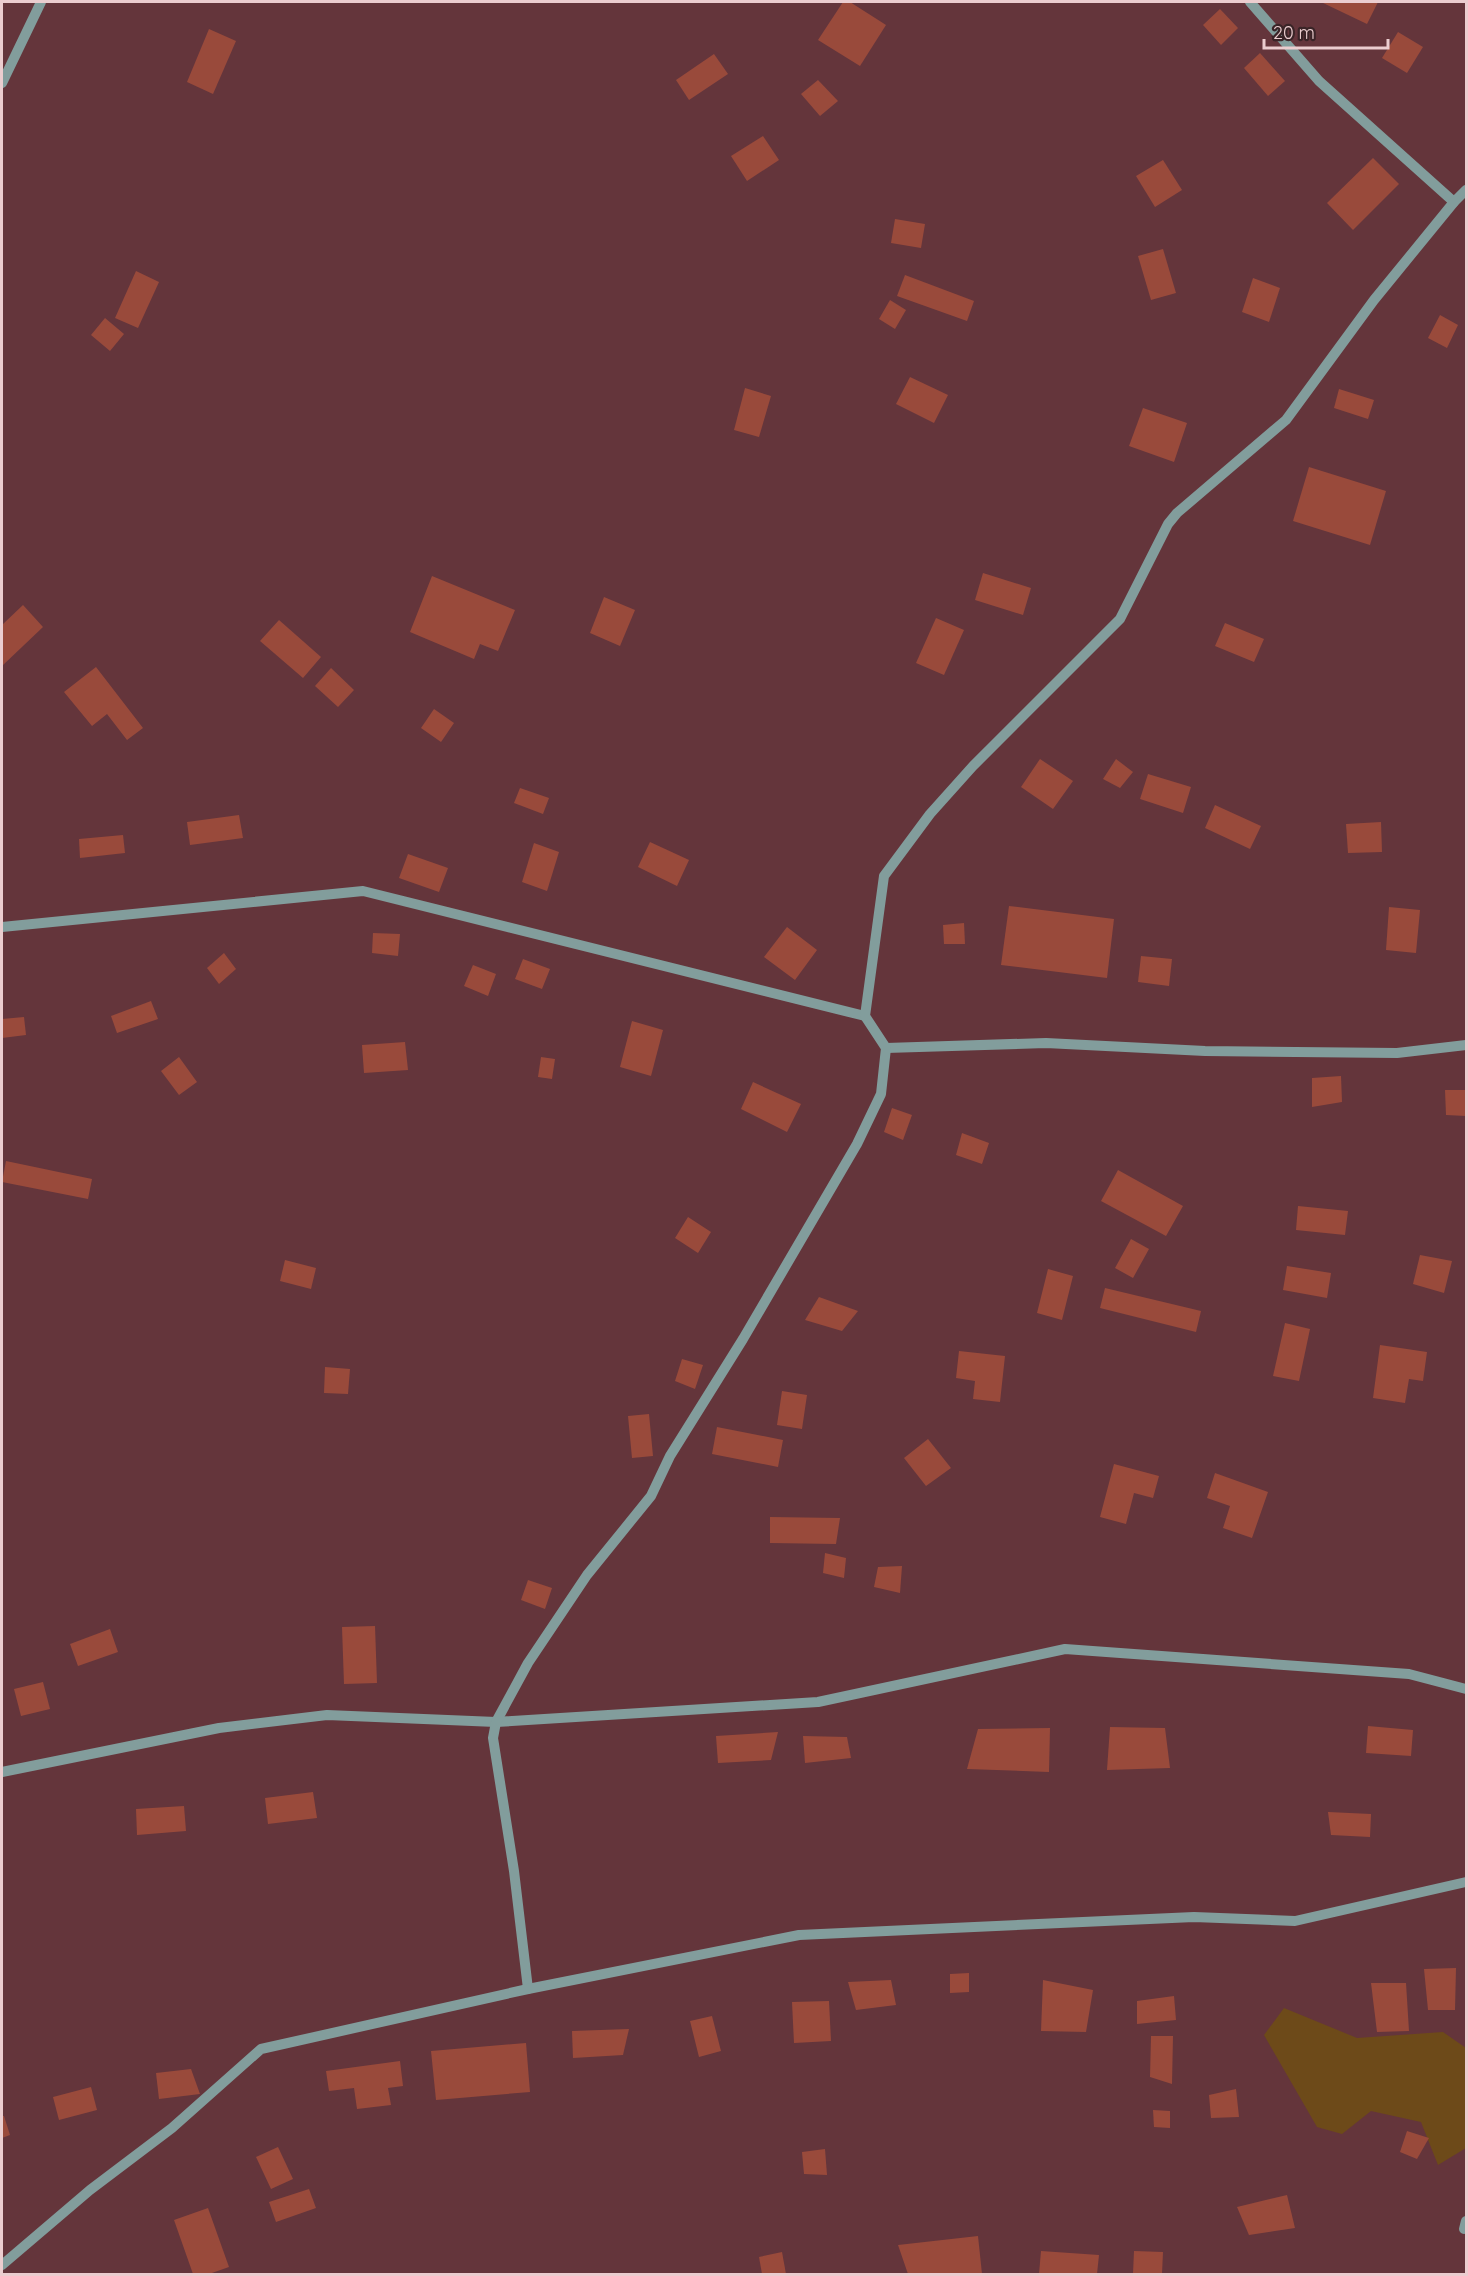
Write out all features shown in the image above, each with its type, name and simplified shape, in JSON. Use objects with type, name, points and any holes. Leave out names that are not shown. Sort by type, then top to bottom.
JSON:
[{"type":"street","points":[[2,83],[41,2]]},
{"type":"street","points":[[1250,2],[1319,81],[1454,202]]},
{"type":"street","points":[[528,1989],[514,1871],[493,1738],[496,1722],[528,1663],[587,1575],[651,1496],[670,1456],[743,1339],[857,1144],[881,1094],[886,1048],[865,1016],[881,882],[887,870],[930,814],[973,766],[1120,618],[1168,524],[1286,420],[1374,300],[1454,202],[1467,190]]},
{"type":"street","points":[[2,927],[363,891],[865,1016]]},
{"type":"street","points":[[886,1048],[1046,1043],[1194,1050],[1397,1053],[1467,1045]]},
{"type":"street","points":[[2,1772],[219,1728],[327,1715],[496,1722],[818,1702],[1065,1649],[1409,1674],[1467,1689]]},
{"type":"street","points":[[2,2265],[90,2190],[172,2128],[261,2049],[528,1989],[799,1935],[1194,1917],[1295,1921],[1467,1882]]},
{"type":"shaded area","points":[[1284,2008],[1357,2038],[1443,2032],[1466,2048],[1466,2148],[1438,2165],[1421,2122],[1371,2111],[1342,2134],[1317,2127],[1264,2035]]},
{"type":"building","points":[[843,2],[850,2],[886,25],[860,66],[818,40]]},
{"type":"building","points":[[1321,2],[1378,2],[1367,24]]},
{"type":"building","points":[[1220,9],[1238,28],[1221,45],[1203,25]]},
{"type":"building","points":[[209,29],[236,41],[213,94],[187,82]]},
{"type":"building","points":[[1398,32],[1423,47],[1407,73],[1382,58]]},
{"type":"building","points":[[1260,53],[1285,81],[1268,96],[1244,68]]},
{"type":"building","points":[[714,54],[728,74],[689,100],[676,80]]},
{"type":"building","points":[[818,80],[838,101],[820,116],[801,94]]},
{"type":"building","points":[[763,136],[779,160],[747,181],[731,156]]},
{"type":"building","points":[[1373,158],[1399,184],[1353,230],[1327,203]]},
{"type":"building","points":[[1163,160],[1182,190],[1155,207],[1136,176]]},
{"type":"building","points":[[895,219],[925,224],[921,248],[891,243]]},
{"type":"building","points":[[1163,249],[1176,293],[1151,300],[1138,256]]},
{"type":"building","points":[[136,271],[159,282],[138,328],[115,318]]},
{"type":"building","points":[[905,275],[974,301],[967,321],[897,296]]},
{"type":"building","points":[[1253,278],[1280,288],[1269,322],[1242,312]]},
{"type":"building","points":[[890,300],[906,310],[895,329],[879,319]]},
{"type":"building","points":[[1440,315],[1458,325],[1447,348],[1428,338]]},
{"type":"building","points":[[105,318],[124,334],[110,351],[91,335]]},
{"type":"building","points":[[910,377],[948,395],[934,423],[896,404]]},
{"type":"building","points":[[745,388],[771,396],[759,437],[734,430]]},
{"type":"building","points":[[1339,389],[1374,400],[1368,419],[1334,408]]},
{"type":"building","points":[[1143,408],[1187,423],[1174,462],[1129,446]]},
{"type":"building","points":[[1309,467],[1386,491],[1370,545],[1293,521]]},
{"type":"building","points":[[983,573],[1031,588],[1023,615],[975,600]]},
{"type":"building","points":[[432,576],[515,610],[498,651],[480,644],[474,659],[410,632]]},
{"type":"building","points":[[604,597],[635,610],[620,646],[590,633]]},
{"type":"building","points":[[23,605],[43,627],[2,666],[2,625]]},
{"type":"building","points":[[936,618],[964,630],[944,675],[916,663]]},
{"type":"building","points":[[279,620],[321,657],[303,678],[260,641]]},
{"type":"building","points":[[1225,623],[1264,639],[1254,662],[1215,646]]},
{"type":"building","points":[[96,667],[143,728],[127,740],[107,714],[92,726],[64,692]]},
{"type":"building","points":[[331,668],[354,690],[338,707],[315,686]]},
{"type":"building","points":[[434,709],[454,723],[441,742],[421,728]]},
{"type":"building","points":[[1040,759],[1073,781],[1053,809],[1021,787]]},
{"type":"building","points":[[1116,759],[1133,772],[1120,788],[1103,779]]},
{"type":"building","points":[[1148,774],[1191,787],[1183,813],[1140,799]]},
{"type":"building","points":[[520,788],[549,798],[543,814],[514,803]]},
{"type":"building","points":[[1215,805],[1261,826],[1250,849],[1205,828]]},
{"type":"building","points":[[239,815],[243,838],[190,845],[187,822]]},
{"type":"building","points":[[1381,822],[1382,852],[1348,853],[1346,824]]},
{"type":"building","points":[[123,835],[125,853],[80,858],[79,839]]},
{"type":"building","points":[[650,842],[689,860],[677,886],[638,867]]},
{"type":"building","points":[[534,843],[559,852],[547,891],[522,882]]},
{"type":"building","points":[[408,854],[448,868],[439,892],[399,878]]},
{"type":"building","points":[[1009,906],[1114,919],[1107,978],[1001,965]]},
{"type":"building","points":[[1389,907],[1420,910],[1416,953],[1386,950]]},
{"type":"building","points":[[964,923],[965,944],[944,944],[943,925]]},
{"type":"building","points":[[787,927],[817,950],[795,980],[764,957]]},
{"type":"building","points":[[373,933],[400,934],[398,956],[372,953]]},
{"type":"building","points":[[224,953],[236,969],[219,984],[207,968]]},
{"type":"building","points":[[1141,956],[1172,959],[1169,986],[1138,982]]},
{"type":"building","points":[[523,959],[550,969],[542,989],[515,979]]},
{"type":"building","points":[[473,965],[496,974],[488,996],[464,986]]},
{"type":"building","points":[[151,1001],[158,1019],[117,1033],[111,1016]]},
{"type":"building","points":[[24,1017],[26,1035],[2,1038],[2,1019]]},
{"type":"building","points":[[632,1021],[663,1030],[651,1076],[620,1067]]},
{"type":"building","points":[[405,1042],[408,1070],[364,1073],[362,1045]]},
{"type":"building","points":[[179,1057],[197,1082],[179,1095],[161,1071]]},
{"type":"building","points":[[541,1057],[555,1059],[552,1079],[538,1077]]},
{"type":"building","points":[[1341,1076],[1342,1102],[1312,1107],[1312,1078]]},
{"type":"building","points":[[753,1082],[801,1104],[787,1132],[741,1109]]},
{"type":"building","points":[[1445,1090],[1466,1090],[1466,1116],[1446,1115]]},
{"type":"building","points":[[892,1108],[912,1115],[903,1140],[884,1132]]},
{"type":"building","points":[[962,1133],[989,1143],[982,1164],[956,1155]]},
{"type":"building","points":[[6,1161],[92,1179],[88,1199],[2,1182]]},
{"type":"building","points":[[1118,1170],[1183,1206],[1166,1236],[1101,1201]]},
{"type":"building","points":[[1298,1206],[1348,1211],[1345,1235],[1296,1230]]},
{"type":"building","points":[[688,1217],[711,1232],[698,1253],[675,1238]]},
{"type":"building","points":[[1131,1239],[1149,1249],[1133,1278],[1115,1268]]},
{"type":"building","points":[[1420,1255],[1452,1261],[1444,1293],[1413,1284]]},
{"type":"building","points":[[285,1260],[316,1268],[311,1289],[280,1281]]},
{"type":"building","points":[[1287,1266],[1331,1273],[1327,1298],[1283,1290]]},
{"type":"building","points":[[1048,1269],[1073,1276],[1062,1320],[1037,1313]]},
{"type":"building","points":[[1105,1288],[1201,1311],[1196,1332],[1100,1308]]},
{"type":"building","points":[[819,1297],[858,1311],[842,1331],[805,1320]]},
{"type":"building","points":[[1285,1323],[1310,1329],[1299,1381],[1273,1376]]},
{"type":"building","points":[[1380,1345],[1427,1352],[1423,1381],[1409,1379],[1405,1403],[1373,1398]]},
{"type":"building","points":[[959,1351],[1005,1356],[1000,1402],[973,1399],[975,1381],[956,1378]]},
{"type":"building","points":[[682,1359],[703,1365],[695,1389],[675,1381]]},
{"type":"building","points":[[325,1367],[350,1369],[348,1394],[324,1393]]},
{"type":"building","points":[[782,1391],[807,1395],[802,1429],[777,1425]]},
{"type":"building","points":[[649,1414],[653,1456],[632,1458],[628,1416]]},
{"type":"building","points":[[717,1427],[783,1440],[778,1467],[712,1454]]},
{"type":"building","points":[[928,1439],[951,1468],[926,1486],[904,1458]]},
{"type":"building","points":[[1114,1464],[1159,1476],[1153,1498],[1134,1493],[1126,1524],[1100,1517]]},
{"type":"building","points":[[1215,1473],[1268,1492],[1252,1538],[1223,1528],[1230,1506],[1207,1498]]},
{"type":"building","points":[[770,1517],[840,1518],[836,1544],[770,1543]]},
{"type":"building","points":[[825,1553],[846,1558],[844,1578],[823,1573]]},
{"type":"building","points":[[902,1566],[900,1593],[874,1587],[878,1567]]},
{"type":"building","points":[[528,1580],[552,1588],[545,1609],[521,1600]]},
{"type":"building","points":[[375,1626],[377,1683],[344,1684],[342,1627]]},
{"type":"building","points":[[110,1629],[118,1652],[78,1666],[70,1644]]},
{"type":"building","points":[[43,1682],[50,1709],[21,1716],[14,1689]]},
{"type":"building","points":[[1368,1726],[1413,1730],[1411,1756],[1366,1753]]},
{"type":"building","points":[[1110,1727],[1165,1728],[1170,1768],[1107,1770]]},
{"type":"building","points":[[1050,1728],[1049,1772],[967,1769],[978,1729]]},
{"type":"building","points":[[778,1732],[771,1760],[718,1763],[716,1736]]},
{"type":"building","points":[[803,1736],[847,1737],[851,1758],[805,1763]]},
{"type":"building","points":[[313,1792],[317,1818],[268,1824],[265,1798]]},
{"type":"building","points":[[184,1806],[186,1831],[137,1835],[136,1809]]},
{"type":"building","points":[[1328,1812],[1371,1814],[1370,1837],[1331,1835]]},
{"type":"building","points":[[1456,1968],[1455,2010],[1428,2010],[1424,1969]]},
{"type":"building","points":[[969,1973],[969,1992],[950,1993],[950,1974]]},
{"type":"building","points":[[891,1980],[896,2005],[856,2010],[848,1982]]},
{"type":"building","points":[[1043,1980],[1093,1990],[1086,2032],[1041,2031]]},
{"type":"building","points":[[1371,1983],[1406,1983],[1409,2031],[1377,2032]]},
{"type":"building","points":[[1174,1996],[1176,2020],[1137,2024],[1137,2001]]},
{"type":"building","points":[[829,2001],[831,2041],[794,2043],[792,2002]]},
{"type":"building","points":[[712,2016],[721,2051],[699,2057],[690,2021]]},
{"type":"building","points":[[629,2029],[623,2055],[573,2058],[572,2031]]},
{"type":"building","points":[[1151,2036],[1173,2036],[1172,2084],[1150,2077]]},
{"type":"building","points":[[526,2043],[530,2092],[436,2100],[431,2051]]},
{"type":"building","points":[[400,2061],[403,2086],[388,2088],[391,2105],[357,2109],[354,2088],[329,2091],[326,2071]]},
{"type":"building","points":[[191,2069],[200,2094],[159,2099],[156,2073]]},
{"type":"building","points":[[91,2087],[97,2110],[59,2120],[53,2097]]},
{"type":"building","points":[[1236,2089],[1239,2117],[1211,2118],[1209,2095]]},
{"type":"building","points":[[1153,2110],[1170,2111],[1170,2128],[1154,2127]]},
{"type":"building","points":[[2,2116],[4,2116],[10,2135],[2,2138]]},
{"type":"building","points":[[1407,2131],[1429,2138],[1417,2159],[1400,2152]]},
{"type":"building","points":[[278,2147],[293,2179],[271,2189],[256,2157]]},
{"type":"building","points":[[825,2149],[827,2175],[804,2174],[802,2152]]},
{"type":"building","points":[[309,2189],[316,2208],[276,2222],[269,2202]]},
{"type":"building","points":[[1287,2195],[1295,2228],[1249,2235],[1237,2207]]},
{"type":"building","points":[[208,2208],[229,2267],[209,2274],[193,2274],[174,2220]]},
{"type":"building","points":[[978,2236],[982,2274],[908,2274],[898,2245]]},
{"type":"building","points":[[1041,2251],[1099,2255],[1097,2274],[1039,2274]]},
{"type":"building","points":[[1134,2251],[1163,2252],[1162,2274],[1133,2274]]},
{"type":"building","points":[[782,2252],[786,2274],[762,2274],[759,2257]]}]
